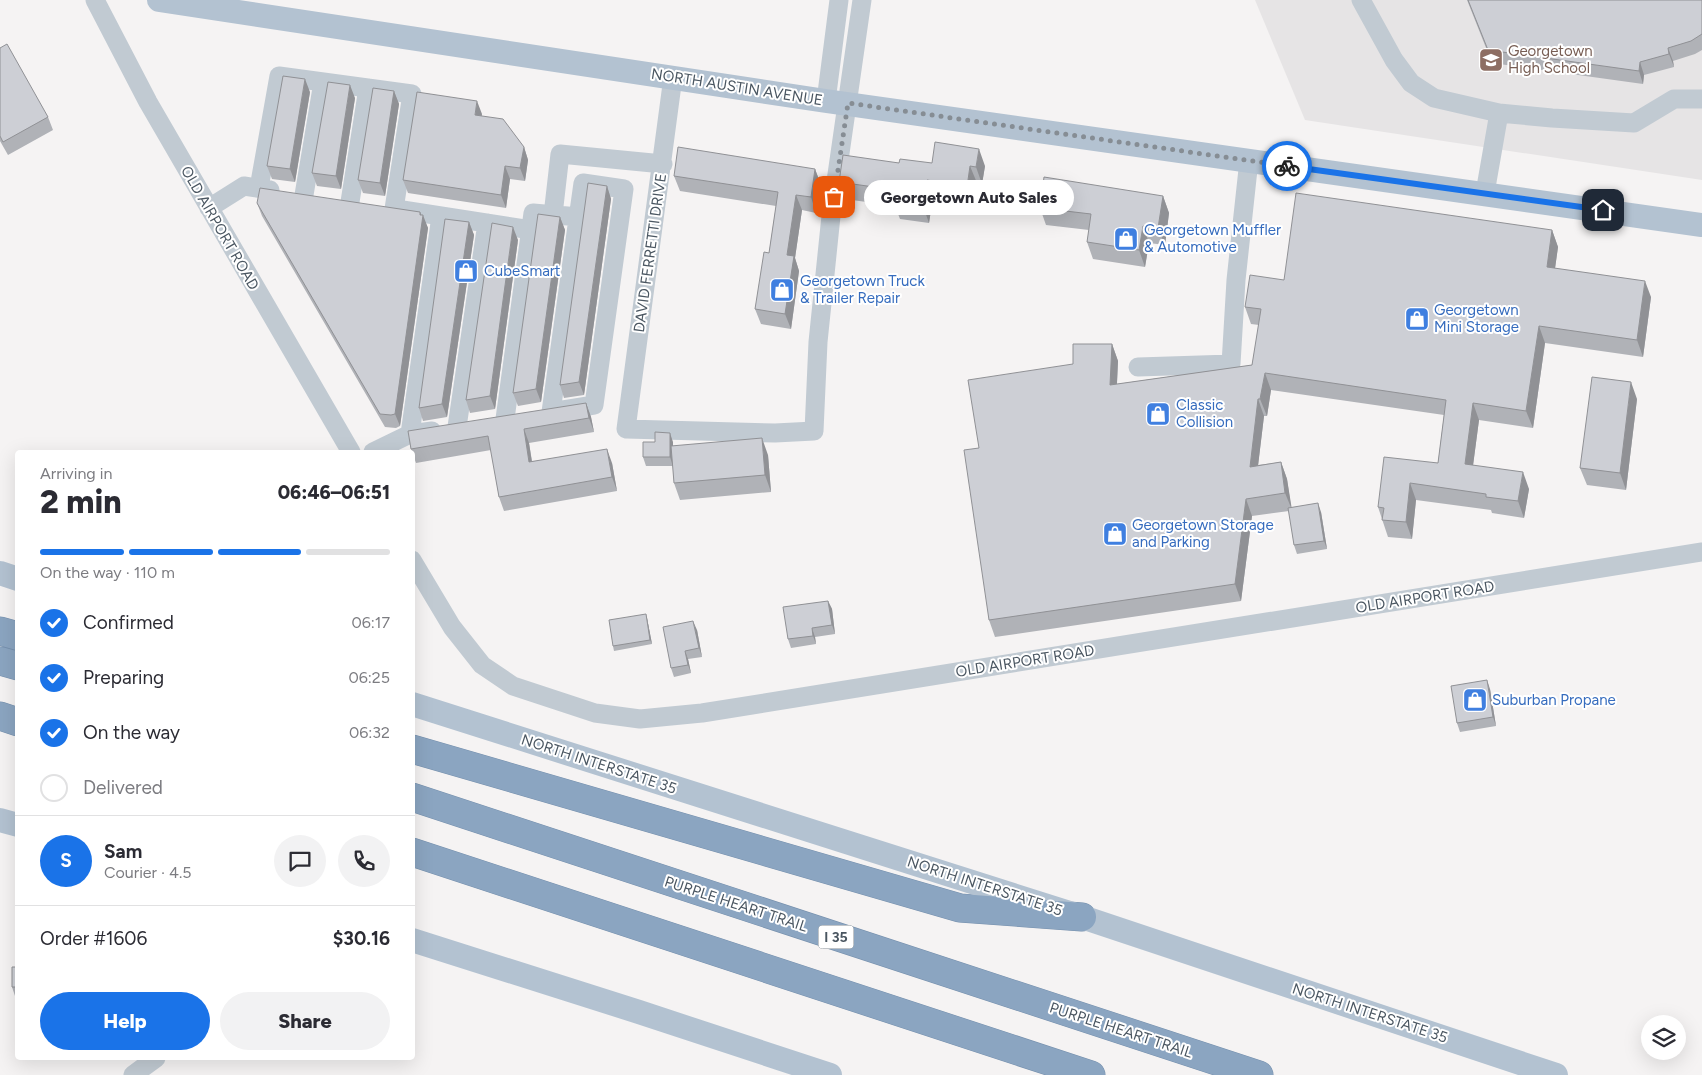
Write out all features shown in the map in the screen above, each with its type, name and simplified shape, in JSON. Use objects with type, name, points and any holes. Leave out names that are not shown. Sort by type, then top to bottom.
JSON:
[{"type":"highway","points":[[0,631],[15,635]]},
{"type":"highway","points":[[0,661],[15,665]]},
{"type":"highway","points":[[0,716],[15,721]]},
{"type":"highway","points":[[415,750],[960,908],[1082,917]]},
{"type":"highway","name":"PURPLE HEART TRAIL","points":[[415,798],[1259,1075]]},
{"type":"highway","points":[[415,853],[1091,1075]]},
{"type":"main road","name":"NORTH AUSTIN AVENUE","points":[[159,0],[837,102],[1702,225]]},
{"type":"main road","points":[[0,573],[15,578]]},
{"type":"main road","name":"NORTH INTERSTATE 35","points":[[415,705],[1082,917],[1556,1075]]},
{"type":"main road","points":[[0,820],[15,824]]},
{"type":"main road","points":[[415,941],[830,1075]]},
{"type":"street","name":"OLD AIRPORT ROAD","points":[[95,0],[148,102],[350,450]]},
{"type":"street","points":[[837,102],[840,0]]},
{"type":"street","points":[[837,102],[862,0]]},
{"type":"street","points":[[1361,0],[1394,60],[1411,83],[1434,98],[1499,113],[1634,123],[1674,99],[1702,99]]},
{"type":"street","points":[[259,188],[279,76],[412,94],[372,206]]},
{"type":"street","name":"DAVID FERRETTI DRIVE","points":[[673,77],[626,429],[774,433],[814,431],[818,342],[831,216],[837,102]]},
{"type":"street","points":[[304,195],[323,82]]},
{"type":"street","points":[[368,88],[372,206]]},
{"type":"street","points":[[1484,193],[1499,113]]},
{"type":"street","points":[[553,214],[560,154],[662,164]]},
{"type":"street","points":[[1138,366],[1231,364],[1236,280],[1249,160]]},
{"type":"street","points":[[377,450],[410,434],[594,406],[624,188],[583,183],[579,217],[528,416]]},
{"type":"street","points":[[209,208],[244,186],[531,230]]},
{"type":"street","points":[[528,416],[531,230],[533,213],[579,217]]},
{"type":"street","points":[[410,434],[440,216]]},
{"type":"street","points":[[457,427],[488,224]]},
{"type":"street","name":"OLD AIRPORT ROAD","points":[[415,565],[452,627],[482,665],[513,686],[595,713],[640,719],[712,711],[1702,552]]},
{"type":"street","points":[[133,1075],[153,1060]]},
{"type":"shaded area","name":"Georgetown High School","points":[[1255,0],[1702,0],[1702,180],[1305,120]]},
{"type":"building","name":"Georgetown High School","points":[[1468,0],[1702,0],[1702,34],[1691,41],[1668,48],[1669,54],[1640,62],[1639,71],[1488,50]]},
{"type":"building","points":[[7,44],[48,117],[3,142],[0,136],[0,48]]},
{"type":"building","points":[[283,76],[305,79],[290,169],[267,166]]},
{"type":"building","points":[[328,82],[350,85],[336,176],[312,173]]},
{"type":"building","points":[[373,88],[394,91],[380,183],[358,180]]},
{"type":"building","points":[[417,92],[477,101],[475,115],[503,119],[524,147],[520,168],[505,166],[501,195],[403,180]]},
{"type":"building","points":[[935,142],[979,149],[976,167],[970,166],[967,187],[927,180],[923,206],[894,202],[895,190],[839,182],[843,155],[899,163],[900,159],[932,163]]},
{"type":"building","points":[[678,147],[815,169],[811,197],[796,195],[787,255],[794,256],[785,314],[755,309],[764,252],[769,253],[778,192],[674,176]]},
{"type":"building","points":[[1044,177],[1163,196],[1158,228],[1143,226],[1139,250],[1087,242],[1091,214],[1040,208]]},
{"type":"building","points":[[588,183],[607,186],[579,382],[560,385],[585,205]]},
{"type":"building","points":[[260,188],[420,212],[420,215],[423,215],[395,414],[380,414],[257,203]]},
{"type":"building","points":[[1296,193],[1552,230],[1547,267],[1645,281],[1637,340],[1539,326],[1526,411],[1473,403],[1465,464],[1523,472],[1518,501],[1486,497],[1486,494],[1410,483],[1406,522],[1382,520],[1384,508],[1378,507],[1384,457],[1438,463],[1446,400],[1265,373],[1260,399],[1258,399],[1250,467],[1281,462],[1285,493],[1246,499],[1235,584],[989,620],[964,450],[979,448],[968,380],[1073,364],[1073,344],[1112,344],[1110,385],[1252,365],[1261,309],[1245,307],[1250,275],[1284,280]]},
{"type":"building","points":[[538,214],[560,217],[536,389],[513,393]]},
{"type":"building","points":[[445,219],[469,222],[442,404],[419,408]]},
{"type":"building","points":[[492,223],[513,227],[490,396],[466,400]]},
{"type":"building","points":[[1592,377],[1631,382],[1620,473],[1580,468]]},
{"type":"building","points":[[586,403],[589,418],[524,429],[529,462],[607,449],[612,477],[499,497],[488,436],[411,449],[408,431]]},
{"type":"building","points":[[655,432],[670,433],[670,457],[643,457],[643,442],[655,442]]},
{"type":"building","points":[[762,438],[765,475],[674,483],[671,446]]},
{"type":"building","points":[[1318,503],[1324,541],[1294,545],[1288,508]]},
{"type":"building","points":[[828,601],[832,625],[812,628],[813,636],[788,639],[783,607]]},
{"type":"building","points":[[646,614],[650,640],[613,646],[609,620]]},
{"type":"building","points":[[693,621],[699,648],[685,651],[688,665],[671,668],[663,627]]},
{"type":"building","points":[[1487,680],[1493,717],[1457,723],[1451,686]]},
{"type":"building","points":[[12,967],[15,967],[15,987],[12,987]]},
{"type":"way so far","points":[[834,197],[848,103],[1287,166]]},
{"type":"place","name":"Georgetown High School","points":[[1491,60]]},
{"type":"place","name":"Georgetown Auto Sales","points":[[834,197]]},
{"type":"place","name":"Georgetown Muffler & Automotive","points":[[1126,239]]},
{"type":"place","name":"CubeSmart","points":[[466,271]]},
{"type":"place","name":"Georgetown Truck & Trailer Repair","points":[[782,290]]},
{"type":"place","name":"Georgetown Mini Storage","points":[[1417,319]]},
{"type":"place","name":"Classic Collision","points":[[1158,414]]},
{"type":"place","name":"Georgetown Storage and Parking","points":[[1115,534]]},
{"type":"place","name":"Suburban Propane","points":[[1475,700]]},
{"type":"route","points":[[1287,166],[1603,210]]}]
